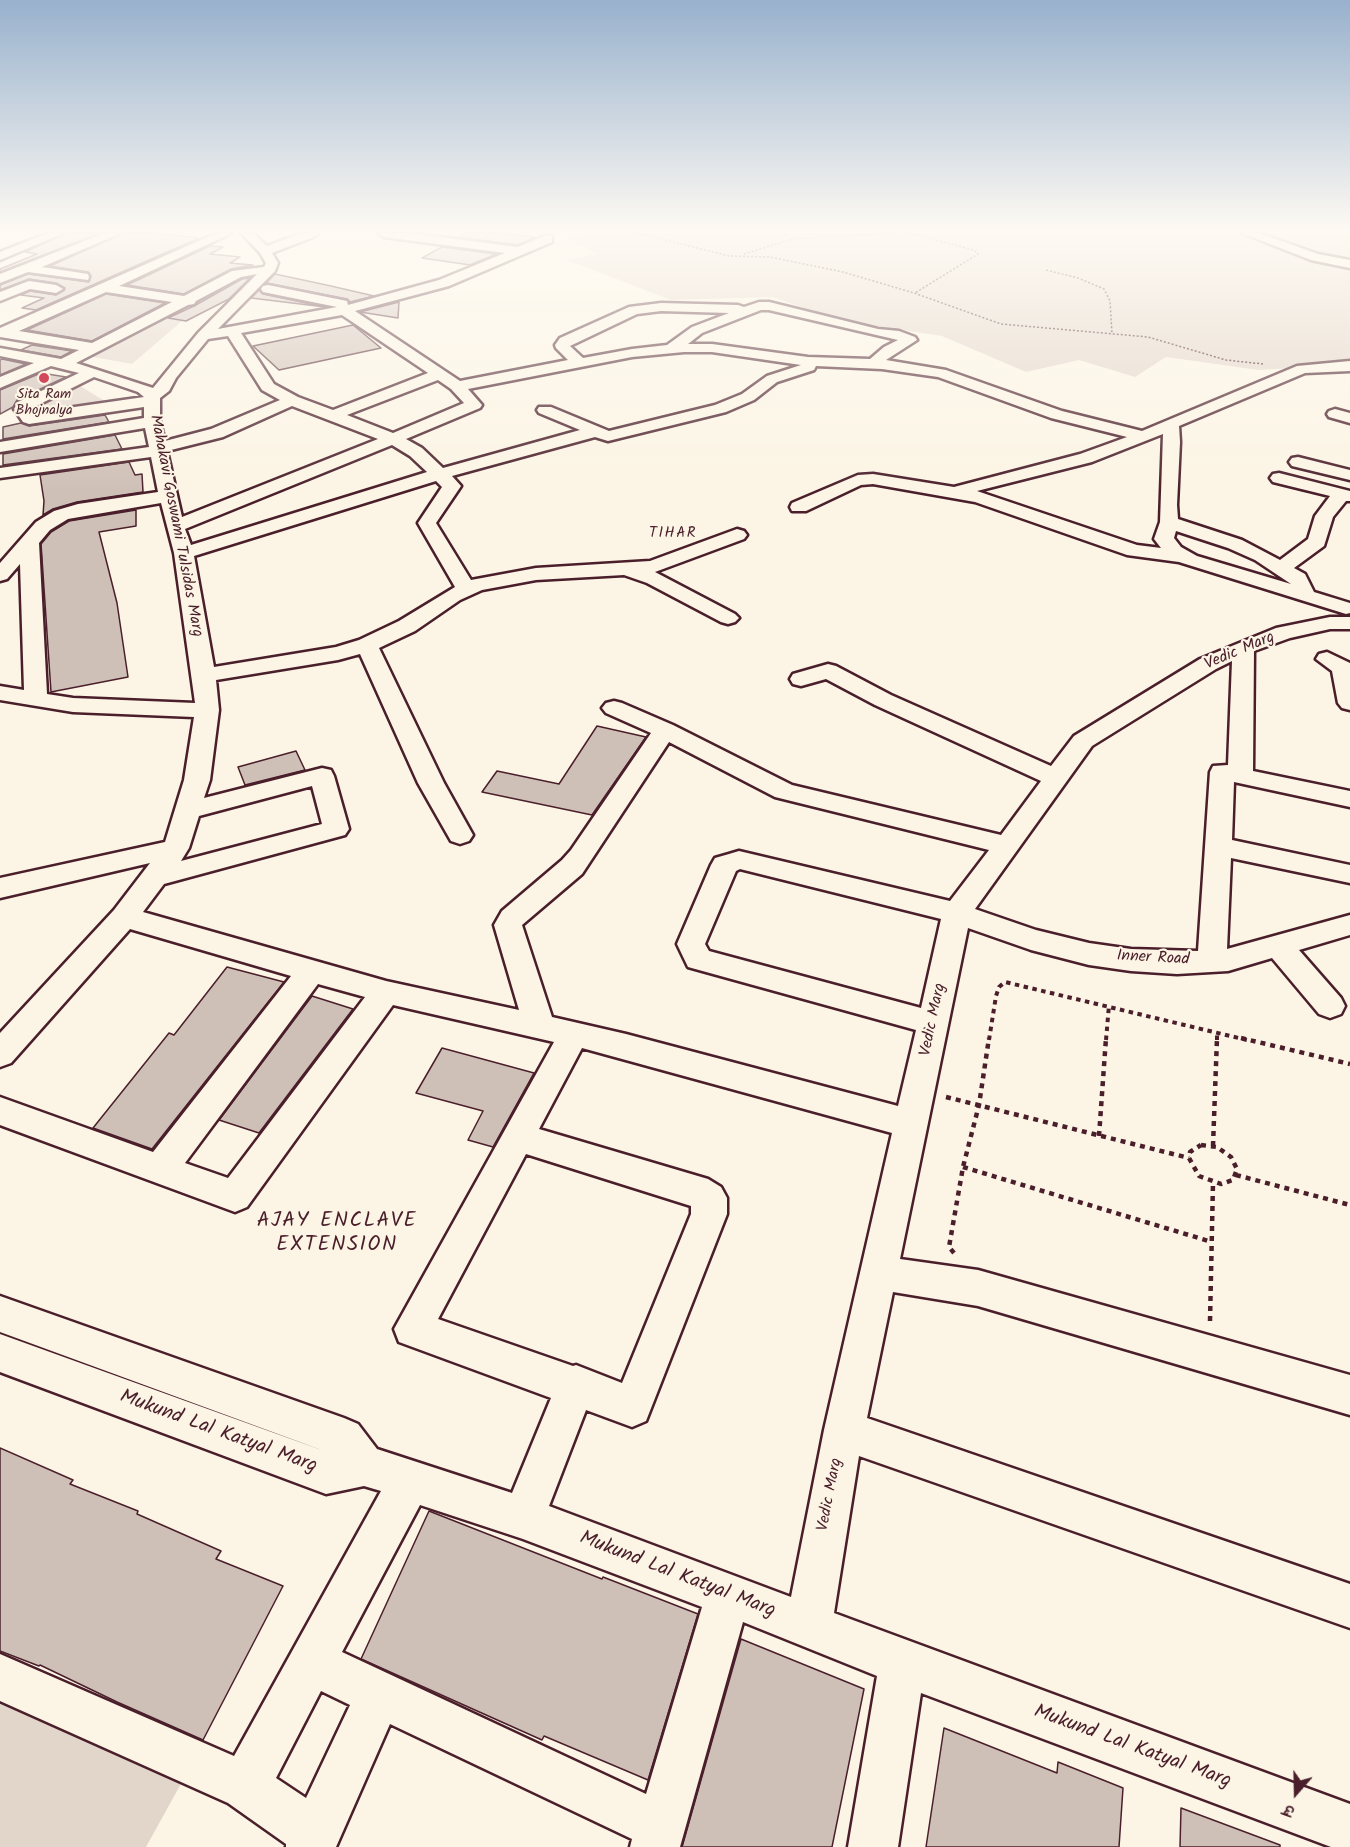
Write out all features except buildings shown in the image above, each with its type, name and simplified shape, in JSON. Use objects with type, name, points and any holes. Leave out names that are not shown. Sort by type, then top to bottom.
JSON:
[{"type":"street","points":[[1,332],[31,319]]},
{"type":"street","points":[[0,383],[94,348],[149,319]]},
{"type":"street","points":[[173,349],[202,319]]},
{"type":"street","name":"Mahakavi Goswami Tulsidas Marg","points":[[0,1054],[158,876],[176,849],[197,780],[207,710],[204,675],[184,554],[175,526],[150,397],[163,388],[169,377],[203,336],[220,319]]},
{"type":"street","points":[[203,336],[293,319]]},
{"type":"street","points":[[175,526],[474,405],[457,386],[364,319]]},
{"type":"street","points":[[580,363],[563,348],[565,341],[614,319]]},
{"type":"street","points":[[671,349],[697,330],[726,319]]},
{"type":"street","points":[[822,319],[878,333],[894,334],[910,340],[889,350],[874,363]]},
{"type":"street","points":[[3,353],[56,327]]},
{"type":"street","points":[[232,330],[268,387],[292,400],[394,439],[416,452],[452,486],[426,523],[466,589]]},
{"type":"street","points":[[1,332],[94,348]]},
{"type":"street","points":[[67,343],[87,333]]},
{"type":"street","points":[[457,386],[671,349],[712,348],[808,361],[874,363],[950,375],[1057,415],[1144,436]]},
{"type":"street","points":[[3,353],[57,362],[93,372],[150,397]]},
{"type":"street","points":[[545,410],[608,436],[720,410],[748,397],[772,379],[809,368],[808,361]]},
{"type":"street","points":[[953,492],[1086,458],[1302,369],[1350,366]]},
{"type":"street","points":[[93,372],[24,405],[22,410],[29,419],[150,397]]},
{"type":"street","points":[[334,415],[440,374]]},
{"type":"street","points":[[0,447],[150,397]]},
{"type":"street","points":[[0,473],[159,449],[217,433],[292,400]]},
{"type":"street","points":[[1170,424],[1172,442],[1169,522],[1164,539],[1181,556]]},
{"type":"street","points":[[184,554],[440,474],[596,431]]},
{"type":"street","points":[[1298,462],[1350,475]]},
{"type":"street","points":[[799,507],[865,478],[953,492],[994,501],[1134,551],[1181,556],[1348,611]]},
{"type":"street","points":[[1279,478],[1346,495]]},
{"type":"street","points":[[1281,569],[1317,542],[1324,516],[1346,495]]},
{"type":"street","points":[[0,575],[49,520],[78,510],[169,496]]},
{"type":"street","points":[[1169,522],[1262,556],[1298,578],[1306,596]]},
{"type":"street","points":[[204,675],[338,653],[368,645],[407,626],[466,589],[487,582],[536,574],[653,567],[737,535]]},
{"type":"street","points":[[29,541],[36,699]]},
{"type":"street","points":[[624,568],[654,579],[728,618]]},
{"type":"street","name":"Vedic Marg","points":[[809,1626],[827,1515],[844,1431],[957,914],[1083,741],[1208,664],[1284,633],[1330,623],[1348,611]]},
{"type":"street","points":[[368,645],[431,783],[459,835]]},
{"type":"street","points":[[1240,776],[1243,648]]},
{"type":"street","points":[[1328,659],[1342,668],[1350,703]]},
{"type":"street","points":[[801,679],[828,671],[883,700],[1056,778]]},
{"type":"street","points":[[0,693],[73,705],[207,710]]},
{"type":"street","points":[[614,708],[665,730],[784,791],[1007,845]]},
{"type":"street","points":[[519,1137],[696,1190],[709,1198],[709,1214],[632,1407],[576,1385],[413,1329],[519,1137],[557,1031],[507,925],[512,918],[572,867],[581,856],[665,730]]},
{"type":"street","points":[[1212,961],[1222,772],[1350,799]]},
{"type":"street","points":[[158,876],[336,829],[322,776],[188,810]]},
{"type":"street","points":[[1219,846],[1350,874]]},
{"type":"street","points":[[0,888],[176,849]]},
{"type":"street","name":"Inner Road","points":[[934,1023],[698,959],[691,944],[725,865],[739,860],[957,914],[1031,939],[1089,954],[1177,963],[1228,960],[1350,925]]},
{"type":"street","points":[[124,917],[386,992],[626,1046],[912,1124]]},
{"type":"street","points":[[1278,946],[1330,1005]]},
{"type":"street","points":[[160,1169],[311,971]]},
{"type":"street","points":[[0,1111],[235,1196],[386,992]]},
{"type":"street","points":[[880,1273],[978,1288],[1350,1395]]},
{"type":"street","points":[[0,1314],[344,1438],[364,1465]]},
{"type":"street","name":"Mukund Lal Katyal Marg","points":[[0,1353],[326,1473],[364,1465],[523,1518],[728,1594],[902,1663],[1350,1829]]},
{"type":"street","points":[[523,1518],[576,1385]]},
{"type":"street","points":[[844,1431],[1350,1606]]},
{"type":"street","points":[[246,1786],[410,1480]]},
{"type":"street","points":[[311,1662],[658,1837],[728,1594]]},
{"type":"street","points":[[873,1847],[902,1663]]},
{"type":"street","points":[[0,1677],[246,1786],[313,1841],[379,1695]]},
{"type":"path","points":[[988,319],[1018,327],[1148,337],[1226,360],[1302,369]]},
{"type":"path","points":[[1111,319],[1112,334]]},
{"type":"path","points":[[1212,1242],[963,1167],[979,1105],[999,987],[1005,982],[1350,1064]]},
{"type":"path","points":[[1099,1136],[1109,1005]]},
{"type":"path","points":[[1213,1146],[1217,1032]]},
{"type":"path","points":[[979,1105],[1189,1158]]},
{"type":"path","points":[[1213,1146],[1224,1150],[1231,1156],[1237,1169],[1236,1175],[1228,1183],[1214,1183],[1199,1176],[1189,1158],[1194,1148],[1213,1146]]},
{"type":"path","points":[[1236,1175],[1350,1205]]},
{"type":"path","points":[[1210,1331],[1214,1183]]},
{"type":"shaded area","points":[[146,319],[182,321],[132,364],[82,355]]},
{"type":"shaded area","points":[[834,319],[1350,319],[1350,365],[1258,370],[1166,357],[1135,377],[1079,360],[1026,372],[942,336]]},
{"type":"shaded area","points":[[74,382],[111,405],[42,414],[36,401]]},
{"type":"shaded area","points":[[0,1682],[183,1780],[146,1847],[0,1847]]},
{"type":"place","name":"Sita Ram Bhojnalya","points":[[44,378]]},
{"type":"district","name":"TIHAR","points":[[673,534]]},
{"type":"district","name":"AJAY ENCLAVE EXTENSION","points":[[337,1234]]}]
